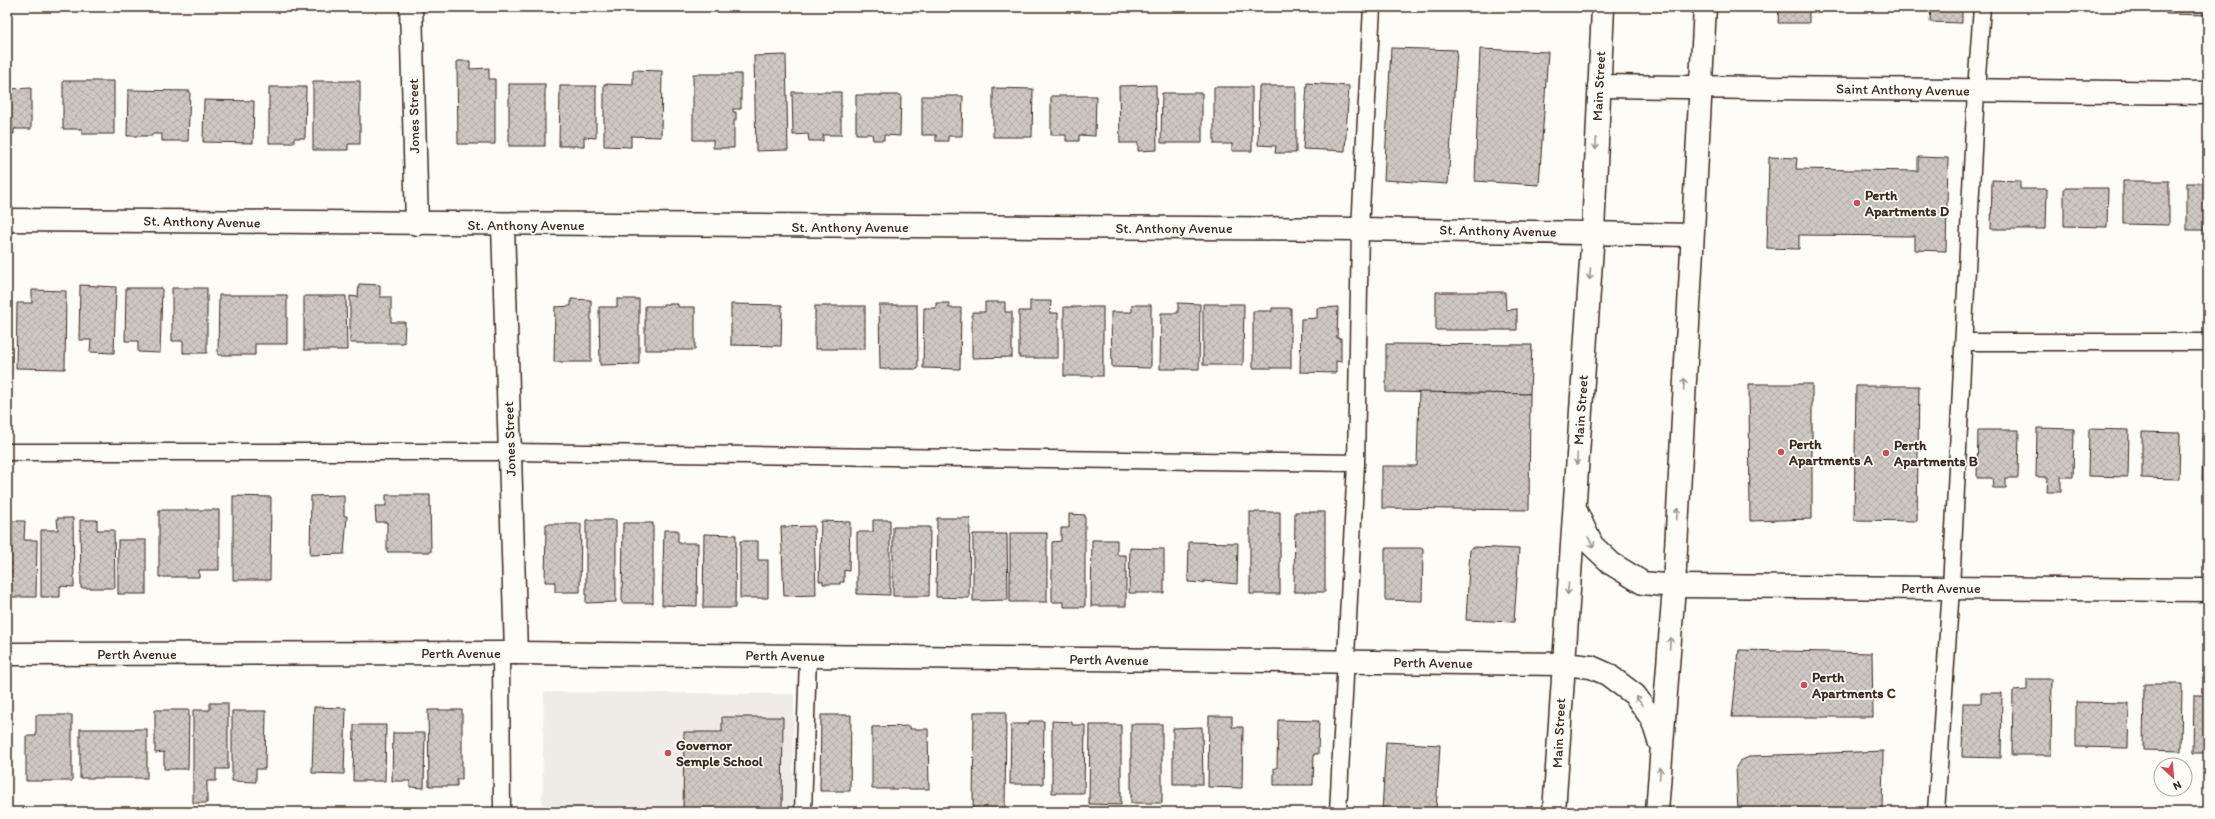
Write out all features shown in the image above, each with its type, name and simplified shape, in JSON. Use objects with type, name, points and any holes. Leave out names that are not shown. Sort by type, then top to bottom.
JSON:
[{"type":"street","name":"Jones Street","points":[[411,7],[417,224]]},
{"type":"street","name":"Main Street","points":[[1554,812],[1593,232],[1603,7]]},
{"type":"street","points":[[1657,812],[1674,586],[1705,7]]},
{"type":"street","name":"Saint Anthony Avenue","points":[[1599,86],[2208,93]]},
{"type":"street","name":"St. Anthony Avenue","points":[[7,220],[503,225],[1360,229],[1593,232],[1692,236]]},
{"type":"street","name":"Jones Street","points":[[503,225],[510,452],[508,653]]},
{"type":"street","name":"Perth Avenue","points":[[1574,506],[1592,545],[1612,564],[1643,583],[1674,586],[2208,590]]},
{"type":"street","name":"Perth Avenue","points":[[7,654],[508,653],[1563,664],[1591,667],[1602,672],[1634,695],[1652,719],[1662,748]]},
{"type":"lane","points":[[1338,812],[1356,463],[1360,229],[1372,7]]},
{"type":"lane","points":[[1936,812],[1951,588],[1976,90],[1982,7]]},
{"type":"lane","points":[[1964,342],[2208,342]]},
{"type":"lane","points":[[7,452],[510,452],[1356,463]]},
{"type":"lane","points":[[502,812],[508,653]]},
{"type":"lane","points":[[803,812],[808,656]]},
{"type":"shaded area","name":"Governor Semple School","points":[[544,692],[794,694],[793,812],[542,812]]},
{"type":"building","points":[[1779,7],[1809,7],[1809,23],[1778,23]]},
{"type":"building","points":[[1854,7],[1962,7],[1962,23],[1930,22],[1931,8]]},
{"type":"building","points":[[2166,7],[2208,7],[2208,15],[2166,14]]},
{"type":"building","points":[[1391,48],[1457,50],[1448,184],[1384,180]]},
{"type":"building","points":[[1480,49],[1548,52],[1539,185],[1475,181]]},
{"type":"building","points":[[786,55],[788,150],[756,151],[754,56]]},
{"type":"building","points":[[457,61],[470,61],[470,69],[489,68],[489,79],[495,79],[495,144],[458,144]]},
{"type":"building","points":[[633,70],[662,71],[661,137],[631,136],[631,147],[604,146],[604,84],[633,85]]},
{"type":"building","points":[[693,74],[741,74],[741,109],[733,109],[733,112],[736,112],[736,120],[734,120],[734,148],[713,148],[713,140],[693,140]]},
{"type":"building","points":[[63,81],[114,81],[114,134],[82,134],[82,129],[63,129]]},
{"type":"building","points":[[313,81],[360,81],[360,144],[348,144],[348,150],[313,150]]},
{"type":"building","points":[[1307,83],[1349,86],[1345,151],[1303,149]]},
{"type":"building","points":[[509,84],[545,84],[545,146],[509,146]]},
{"type":"building","points":[[1156,85],[1157,150],[1138,151],[1138,143],[1120,143],[1119,86]]},
{"type":"building","points":[[560,86],[596,86],[596,138],[584,137],[584,146],[559,146]]},
{"type":"building","points":[[1259,86],[1296,86],[1296,153],[1275,153],[1276,146],[1258,145]]},
{"type":"building","points":[[269,87],[306,87],[305,138],[294,138],[294,143],[269,143]]},
{"type":"building","points":[[1214,87],[1252,87],[1252,151],[1232,151],[1232,144],[1214,144]]},
{"type":"building","points":[[31,88],[31,129],[14,129],[14,134],[7,134],[7,89]]},
{"type":"building","points":[[993,88],[1033,89],[1032,137],[993,137]]},
{"type":"building","points":[[128,90],[190,91],[188,141],[162,141],[162,134],[152,134],[152,136],[127,136]]},
{"type":"building","points":[[792,92],[841,92],[841,135],[823,135],[823,141],[809,141],[808,134],[793,135]]},
{"type":"building","points":[[1162,93],[1202,93],[1202,143],[1161,143]]},
{"type":"building","points":[[856,95],[901,95],[900,136],[884,135],[884,140],[873,140],[872,134],[856,134]]},
{"type":"building","points":[[922,96],[963,96],[962,136],[948,136],[948,141],[936,141],[936,135],[922,135]]},
{"type":"building","points":[[1051,96],[1096,96],[1095,136],[1079,135],[1079,141],[1066,141],[1066,135],[1051,135]]},
{"type":"building","points":[[204,100],[254,101],[253,143],[203,142]]},
{"type":"building","name":"Perth Apartments D","points":[[1769,157],[1797,158],[1796,169],[1918,171],[1918,157],[1948,158],[1946,251],[1915,250],[1915,236],[1799,235],[1799,249],[1767,248]]},
{"type":"building","points":[[1992,180],[2020,181],[2020,189],[2047,189],[2046,229],[1991,229]]},
{"type":"building","points":[[2123,181],[2169,181],[2169,225],[2123,224]]},
{"type":"building","points":[[2187,183],[2208,183],[2208,230],[2187,230]]},
{"type":"building","points":[[2064,188],[2108,188],[2107,227],[2064,226]]},
{"type":"building","points":[[359,284],[380,285],[380,297],[391,297],[391,322],[405,322],[404,343],[350,343],[350,296],[358,297]]},
{"type":"building","points":[[80,285],[116,287],[114,353],[90,352],[91,340],[79,340]]},
{"type":"building","points":[[126,288],[162,288],[160,353],[138,352],[138,341],[125,341]]},
{"type":"building","points":[[172,288],[207,288],[207,353],[183,353],[183,341],[172,341]]},
{"type":"building","points":[[32,290],[66,291],[65,369],[16,368],[17,303],[32,303]]},
{"type":"building","points":[[1436,292],[1505,292],[1506,310],[1517,309],[1517,330],[1436,330]]},
{"type":"building","points":[[219,295],[287,295],[287,344],[255,344],[255,355],[218,355]]},
{"type":"building","points":[[304,296],[346,296],[347,350],[304,350]]},
{"type":"building","points":[[571,299],[591,300],[591,362],[554,362],[555,307],[571,306]]},
{"type":"building","points":[[617,299],[639,299],[639,364],[600,365],[599,307],[617,307]]},
{"type":"building","points":[[1030,301],[1051,301],[1050,313],[1058,313],[1058,358],[1019,358],[1019,311],[1030,311]]},
{"type":"building","points":[[985,302],[1005,302],[1005,312],[1012,312],[1012,357],[972,358],[972,312],[985,312]]},
{"type":"building","points":[[936,303],[949,303],[949,308],[961,308],[960,369],[923,368],[924,308],[936,308]]},
{"type":"building","points":[[1178,303],[1200,304],[1199,369],[1160,369],[1161,313],[1178,313]]},
{"type":"building","points":[[663,304],[678,304],[678,307],[695,307],[695,350],[645,350],[645,306],[663,306]]},
{"type":"building","points":[[731,304],[782,305],[781,346],[731,345]]},
{"type":"building","points":[[1203,304],[1244,304],[1243,365],[1203,365]]},
{"type":"building","points":[[879,305],[917,305],[918,369],[880,369]]},
{"type":"building","points":[[1132,305],[1151,305],[1151,368],[1112,367],[1111,312],[1132,312]]},
{"type":"building","points":[[815,306],[865,306],[865,349],[815,349]]},
{"type":"building","points":[[1064,307],[1103,307],[1103,376],[1064,376]]},
{"type":"building","points":[[1338,307],[1337,338],[1341,338],[1341,362],[1336,361],[1336,373],[1300,372],[1301,319],[1317,318],[1317,308]]},
{"type":"building","points":[[1272,308],[1291,308],[1291,368],[1253,368],[1253,311],[1272,311]]},
{"type":"building","points":[[1386,344],[1532,345],[1530,394],[1386,392]]},
{"type":"building","name":"Perth Apartments A","points":[[1749,384],[1812,384],[1812,519],[1750,521]]},
{"type":"building","name":"Perth Apartments B","points":[[1856,386],[1919,386],[1917,521],[1854,520]]},
{"type":"building","points":[[1419,392],[1530,394],[1529,510],[1382,508],[1382,466],[1417,466]]},
{"type":"building","points":[[2037,428],[2074,429],[2073,477],[2061,477],[2061,492],[2047,492],[2048,477],[2036,477]]},
{"type":"building","points":[[2089,429],[2129,430],[2128,477],[2088,476]]},
{"type":"building","points":[[1978,430],[2019,430],[2018,478],[2006,478],[2006,488],[1993,488],[1992,478],[1977,478]]},
{"type":"building","points":[[2142,432],[2180,433],[2179,479],[2142,478]]},
{"type":"building","points":[[2203,438],[2208,438],[2208,480],[2202,480]]},
{"type":"building","points":[[344,495],[344,516],[347,516],[344,554],[310,555],[311,496]]},
{"type":"building","points":[[386,495],[430,495],[431,552],[387,552],[387,522],[376,522],[375,506],[386,506]]},
{"type":"building","points":[[233,496],[271,497],[270,580],[233,580]]},
{"type":"building","points":[[159,510],[219,510],[219,570],[199,570],[199,577],[159,577]]},
{"type":"building","points":[[1250,512],[1280,512],[1280,594],[1250,594]]},
{"type":"building","points":[[1295,512],[1325,512],[1325,592],[1294,592]]},
{"type":"building","points":[[1069,514],[1085,515],[1085,607],[1064,607],[1064,602],[1052,602],[1052,542],[1061,541],[1061,528],[1069,528]]},
{"type":"building","points":[[57,518],[73,518],[74,587],[60,586],[60,597],[41,597],[41,530],[58,530]]},
{"type":"building","points":[[937,518],[970,518],[969,598],[936,597]]},
{"type":"building","points":[[80,520],[97,520],[97,530],[114,530],[115,588],[81,588]]},
{"type":"building","points":[[586,520],[616,520],[616,602],[586,603]]},
{"type":"building","points":[[873,520],[890,520],[890,595],[857,594],[857,532],[873,532]]},
{"type":"building","points":[[7,521],[25,521],[24,540],[37,540],[36,597],[7,597]]},
{"type":"building","points":[[821,521],[850,522],[849,571],[844,570],[844,582],[840,582],[840,584],[823,584],[823,581],[819,581]]},
{"type":"building","points":[[623,523],[653,523],[653,603],[622,603]]},
{"type":"building","points":[[546,524],[581,524],[580,592],[555,592],[555,582],[545,582]]},
{"type":"building","points":[[814,526],[816,595],[784,596],[781,527]]},
{"type":"building","points":[[893,527],[930,527],[929,596],[893,596]]},
{"type":"building","points":[[664,530],[678,530],[678,543],[698,543],[697,606],[662,605]]},
{"type":"building","points":[[1010,533],[1047,533],[1047,602],[1010,602]]},
{"type":"building","points":[[704,534],[736,535],[735,608],[703,608]]},
{"type":"building","points":[[973,534],[1007,534],[1008,600],[973,601]]},
{"type":"building","points":[[118,540],[146,540],[146,594],[118,594]]},
{"type":"building","points":[[1092,540],[1117,540],[1117,555],[1126,555],[1126,606],[1091,606]]},
{"type":"building","points":[[740,541],[758,541],[758,560],[768,560],[768,598],[740,598]]},
{"type":"building","points":[[1189,542],[1238,543],[1237,584],[1204,581],[1204,583],[1188,582]]},
{"type":"building","points":[[1474,547],[1519,549],[1514,622],[1466,620],[1470,549]]},
{"type":"building","points":[[1130,548],[1164,549],[1164,593],[1129,593]]},
{"type":"building","points":[[1385,548],[1423,548],[1422,601],[1385,600]]},
{"type":"building","name":"Perth Apartments C","points":[[1739,650],[1872,653],[1873,717],[1732,717]]},
{"type":"building","points":[[2027,679],[2052,679],[2051,755],[2012,755],[2013,691],[2027,690]]},
{"type":"building","points":[[2144,684],[2182,684],[2181,751],[2143,750]]},
{"type":"building","points":[[1981,693],[2002,693],[2001,758],[1962,757],[1963,703],[1981,703]]},
{"type":"building","points":[[2194,695],[2208,695],[2208,753],[2193,753]]},
{"type":"building","points":[[2076,702],[2129,703],[2128,748],[2076,747]]},
{"type":"building","points":[[210,703],[228,703],[228,769],[216,769],[216,781],[207,781],[207,803],[193,803],[193,710],[210,710]]},
{"type":"building","points":[[314,707],[346,708],[344,774],[312,773]]},
{"type":"building","points":[[155,710],[189,710],[188,769],[164,769],[164,752],[155,753]]},
{"type":"building","points":[[428,710],[462,710],[462,779],[457,779],[457,786],[429,786]]},
{"type":"building","points":[[232,711],[266,711],[265,769],[256,769],[256,782],[232,781]]},
{"type":"building","points":[[974,712],[1006,712],[1005,812],[973,812]]},
{"type":"building","points":[[36,715],[72,715],[72,781],[26,781],[26,736],[36,736]]},
{"type":"building","points":[[821,715],[851,715],[850,791],[820,791]]},
{"type":"building","points":[[1209,716],[1232,716],[1232,727],[1243,727],[1242,788],[1208,787]]},
{"type":"building","points":[[722,717],[783,717],[782,812],[683,812],[684,732],[722,732]]},
{"type":"building","points":[[1278,720],[1319,721],[1318,754],[1314,754],[1313,785],[1274,785],[1274,768],[1277,768]]},
{"type":"building","points":[[1029,721],[1044,721],[1043,784],[1010,784],[1011,724],[1029,724]]},
{"type":"building","points":[[1052,721],[1072,722],[1072,725],[1085,725],[1084,793],[1052,793]]},
{"type":"building","points":[[1131,724],[1162,724],[1162,803],[1131,803]]},
{"type":"building","points":[[354,725],[386,725],[385,781],[353,781]]},
{"type":"building","points":[[1090,725],[1121,725],[1121,805],[1089,804]]},
{"type":"building","points":[[910,726],[910,729],[928,729],[929,789],[872,789],[872,727]]},
{"type":"building","points":[[1202,727],[1203,784],[1173,784],[1173,728]]},
{"type":"building","points":[[80,729],[147,729],[147,778],[80,778]]},
{"type":"building","points":[[393,733],[425,733],[424,788],[410,787],[410,781],[392,781]]},
{"type":"building","points":[[1386,742],[1440,745],[1436,812],[1382,812]]},
{"type":"building","points":[[1883,751],[1882,812],[1738,812],[1736,767],[1740,761],[1751,756]]},
{"type":"place","name":"Perth Apartments D","points":[[1857,203]]},
{"type":"place","name":"Perth Apartments A","points":[[1781,452]]},
{"type":"place","name":"Perth Apartments B","points":[[1886,453]]},
{"type":"place","name":"Perth Apartments C","points":[[1804,685]]},
{"type":"place","name":"Governor Semple School","points":[[668,753]]}]
